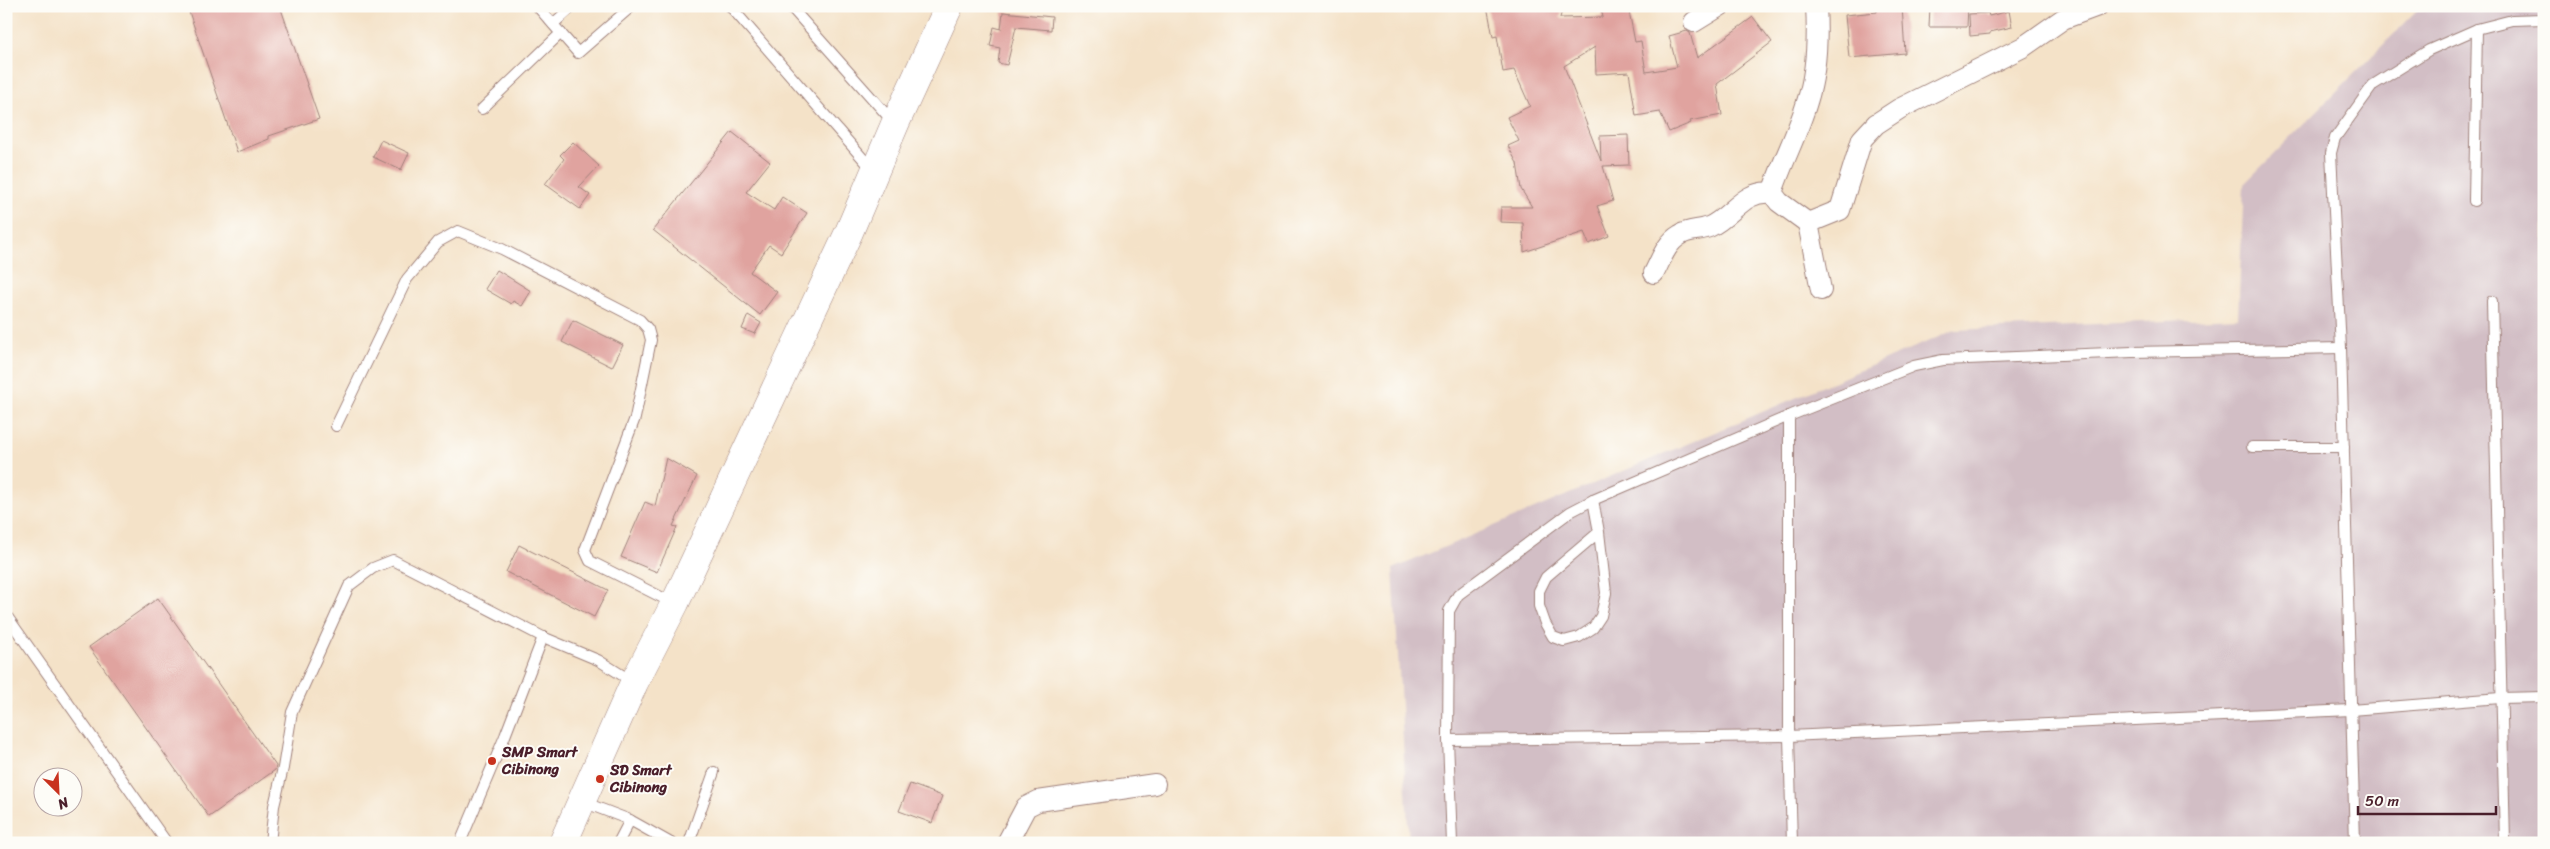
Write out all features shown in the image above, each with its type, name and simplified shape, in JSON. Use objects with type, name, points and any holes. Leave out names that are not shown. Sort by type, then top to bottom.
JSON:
[{"type":"main road","points":[[563,843],[583,802],[634,683],[675,603],[850,232],[895,124],[948,6]]},
{"type":"street","points":[[1694,22],[1720,6]]},
{"type":"street","points":[[1772,193],[1809,96],[1818,36],[1816,6]]},
{"type":"street","points":[[1808,223],[1840,210],[1862,139],[1876,124],[1899,109],[2023,47],[2063,19],[2098,6]]},
{"type":"street","points":[[1654,273],[1667,247],[1679,235],[1712,226],[1749,196],[1762,191],[1772,193],[1779,202],[1808,223],[1821,290]]},
{"type":"street","points":[[1007,843],[1026,808],[1038,801],[1155,784]]},
{"type":"lane","points":[[537,6],[578,53],[632,6]]},
{"type":"lane","points":[[552,24],[573,6]]},
{"type":"lane","points":[[730,6],[875,172]]},
{"type":"lane","points":[[790,6],[895,124]]},
{"type":"lane","points":[[2355,843],[2341,348],[2331,153],[2335,138],[2373,84],[2429,50],[2478,29],[2512,20],[2544,19]]},
{"type":"lane","points":[[2474,201],[2478,29]]},
{"type":"lane","points":[[482,109],[561,33]]},
{"type":"lane","points":[[336,426],[407,279],[438,242],[458,231],[502,250],[640,320],[648,328],[651,340],[635,418],[584,550],[590,561],[675,603]]},
{"type":"lane","points":[[2492,301],[2500,698],[2505,843]]},
{"type":"lane","points":[[1452,843],[1448,740],[1449,611],[1458,595],[1570,512],[1594,500],[1888,375],[1943,360],[2132,352],[2341,348]]},
{"type":"lane","points":[[1790,416],[1789,736],[1792,843]]},
{"type":"lane","points":[[2252,447],[2344,447]]},
{"type":"lane","points":[[1594,500],[1599,532],[1606,593],[1602,616],[1593,628],[1579,637],[1564,641],[1553,637],[1545,623],[1539,606],[1539,591],[1546,577],[1599,532]]},
{"type":"lane","points":[[270,843],[274,806],[283,768],[292,712],[349,586],[373,568],[393,560],[543,636],[598,660],[634,683]]},
{"type":"lane","points":[[6,615],[167,843]]},
{"type":"lane","points":[[460,843],[505,736],[543,636]]},
{"type":"lane","points":[[1448,740],[1789,736],[2351,710],[2500,698],[2544,697]]},
{"type":"lane","points":[[689,843],[714,772]]},
{"type":"lane","points":[[583,802],[630,820],[671,843]]},
{"type":"lane","points":[[618,843],[630,820]]},
{"type":"shaded area","points":[[2544,6],[2544,843],[1409,843],[1393,569],[1955,330],[2238,318],[2244,184],[2420,8]]},
{"type":"building","points":[[187,6],[280,6],[319,119],[269,136],[269,139],[237,152]]},
{"type":"building","points":[[1487,6],[1563,6],[1560,18],[1603,17],[1600,6],[1628,6],[1635,42],[1641,41],[1646,72],[1677,67],[1669,36],[1687,31],[1690,33],[1697,58],[1753,17],[1772,42],[1717,84],[1722,115],[1690,121],[1691,123],[1669,132],[1660,112],[1636,116],[1629,72],[1596,74],[1595,47],[1564,66],[1601,161],[1600,136],[1628,135],[1629,165],[1603,166],[1613,201],[1597,206],[1609,236],[1589,244],[1584,232],[1524,252],[1523,223],[1500,222],[1501,207],[1532,207],[1521,189],[1517,163],[1508,146],[1519,141],[1507,117],[1530,106],[1514,70],[1503,72],[1497,36],[1493,37]]},
{"type":"building","points":[[1902,6],[1905,53],[1849,58],[1845,15],[1877,12],[1877,8]]},
{"type":"building","points":[[1930,6],[1968,6],[1967,27],[1929,27]]},
{"type":"building","points":[[2009,11],[2012,27],[1990,32],[1990,34],[1970,36],[1969,14],[1988,13],[1989,16]]},
{"type":"building","points":[[1003,12],[1052,17],[1051,30],[1016,27],[1007,65],[998,63],[1000,48],[990,46],[994,27],[1001,29]]},
{"type":"building","points":[[732,132],[770,162],[746,192],[774,210],[782,197],[807,213],[781,253],[769,245],[750,272],[777,292],[760,315],[653,230]]},
{"type":"building","points":[[381,140],[409,153],[401,170],[373,157]]},
{"type":"building","points":[[573,142],[599,166],[579,187],[590,195],[580,209],[545,184],[564,159],[560,155]]},
{"type":"building","points":[[497,270],[531,291],[522,306],[513,301],[511,304],[485,289]]},
{"type":"building","points":[[748,315],[761,323],[755,334],[742,329]]},
{"type":"building","points":[[573,320],[623,345],[612,367],[562,342]]},
{"type":"building","points":[[666,458],[697,476],[673,526],[677,527],[657,572],[621,557],[645,502],[655,506]]},
{"type":"building","points":[[519,545],[608,590],[594,617],[506,572]]},
{"type":"building","points":[[158,598],[276,766],[275,770],[209,817],[89,647]]},
{"type":"building","points":[[910,784],[942,796],[932,823],[899,811]]},
{"type":"place","name":"SMP Smart Cibinong","points":[[492,761]]},
{"type":"place","name":"SD Smart Cibinong","points":[[600,779]]}]
